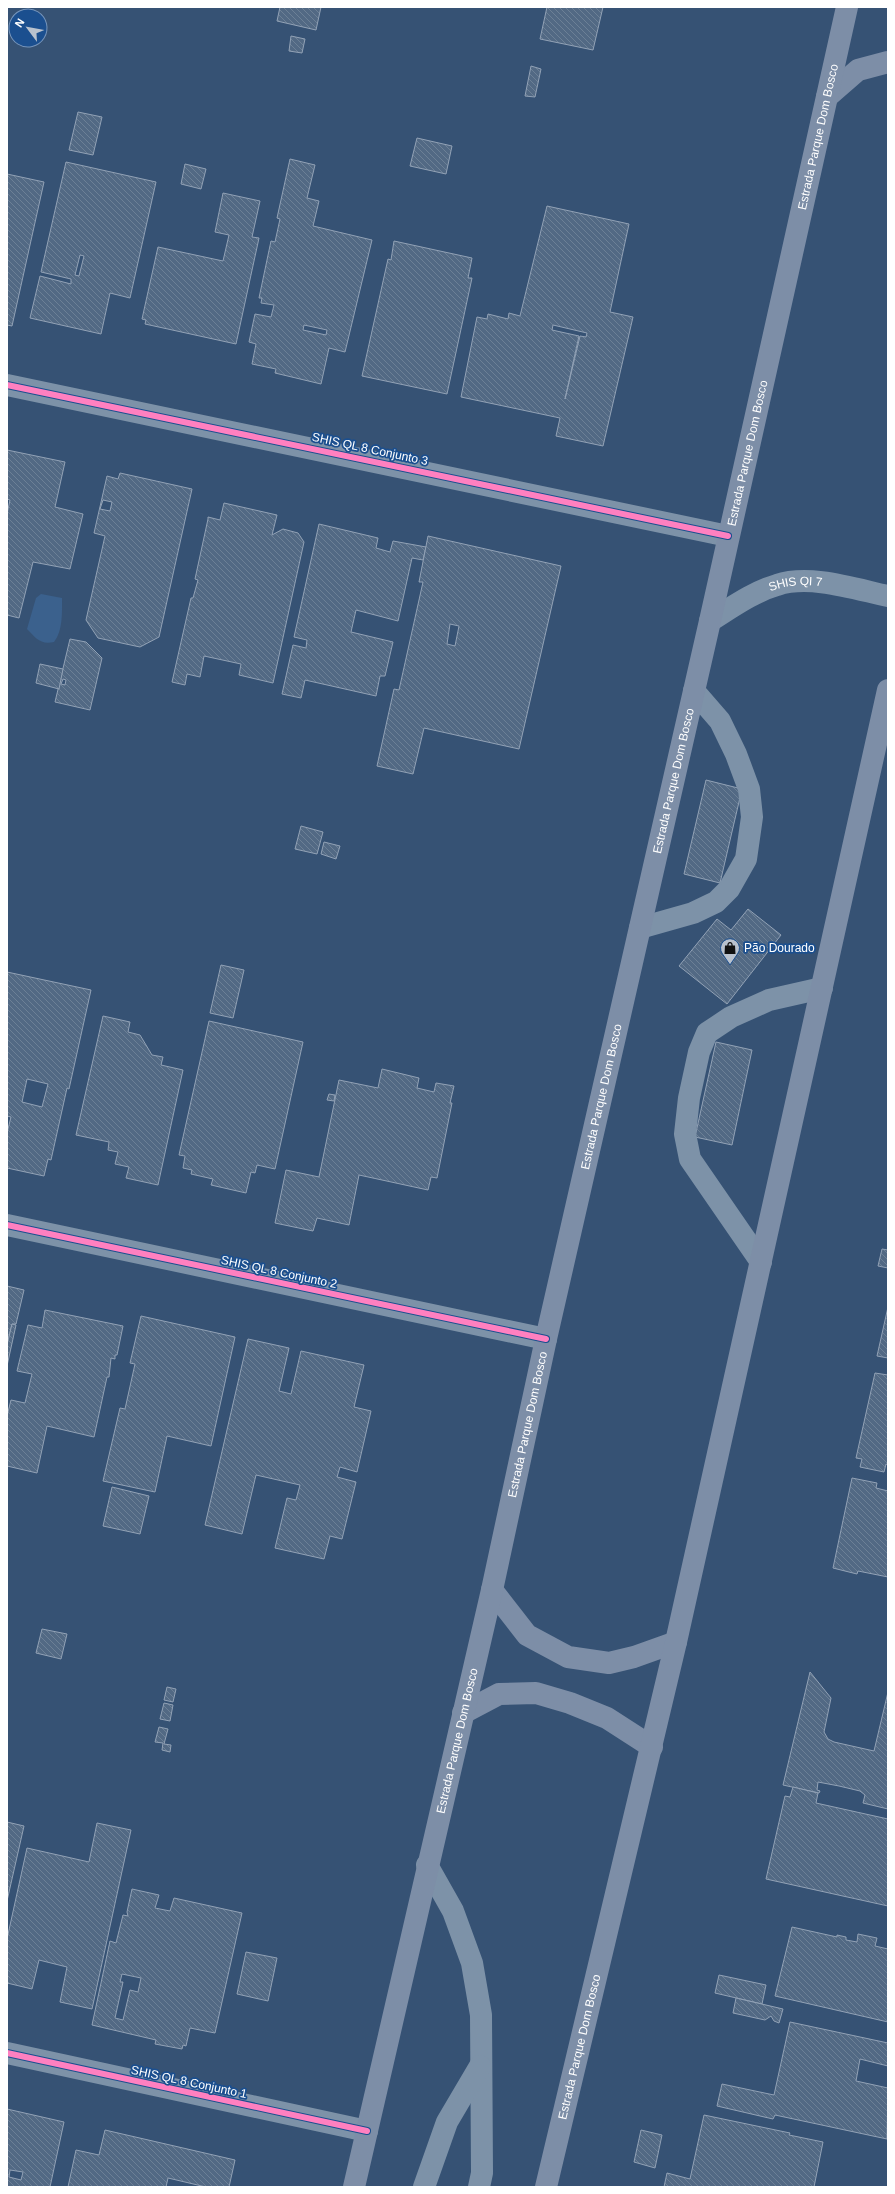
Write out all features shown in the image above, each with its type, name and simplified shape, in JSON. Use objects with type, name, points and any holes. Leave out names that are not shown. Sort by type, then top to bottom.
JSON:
[{"type":"main road","name":"Estrada Parque Dom Bosco","points":[[354,2187],[427,1865],[492,1590],[546,1339],[710,621],[847,7]]},
{"type":"main road","points":[[827,97],[858,70],[888,62]]},
{"type":"main road","name":"Estrada Parque Dom Bosco","points":[[546,2187],[676,1642],[888,690]]},
{"type":"main road","points":[[492,1590],[527,1636],[568,1657],[609,1663],[634,1657],[676,1642]]},
{"type":"main road","points":[[463,1713],[499,1694],[536,1693],[570,1703],[607,1718],[652,1747]]},
{"type":"street","name":"SHIS QL 8 Conjunto 3","points":[[7,385],[728,536]]},
{"type":"street","name":"SHIS QI 7","points":[[710,621],[751,596],[778,584],[807,581],[836,584],[888,596]]},
{"type":"street","points":[[640,928],[693,913],[716,902],[729,889],[746,859],[752,817],[749,790],[736,754],[720,721],[694,691]]},
{"type":"street","points":[[761,1262],[690,1159],[685,1134],[689,1098],[699,1052],[708,1034],[731,1017],[769,1000],[822,988]]},
{"type":"street","name":"SHIS QL 8 Conjunto 2","points":[[7,1225],[546,1339]]},
{"type":"street","points":[[427,1865],[453,1911],[472,1963],[481,2015],[482,2173],[479,2187]]},
{"type":"street","name":"SHIS QL 8 Conjunto 1","points":[[7,2053],[367,2131]]},
{"type":"street","points":[[424,2187],[446,2122],[481,2065]]},
{"type":"water","points":[[41,594],[62,598],[60,627],[57,638],[54,642],[42,642],[27,629],[36,598]]},
{"type":"building","points":[[280,7],[321,7],[316,30],[277,21]]},
{"type":"building","points":[[547,7],[603,7],[593,50],[540,39]]},
{"type":"building","points":[[291,36],[305,39],[302,53],[289,51]]},
{"type":"building","points":[[531,66],[541,69],[535,97],[525,96]]},
{"type":"building","points":[[78,112],[102,117],[93,155],[69,150]]},
{"type":"building","points":[[417,138],[452,146],[446,174],[410,166]]},
{"type":"building","points":[[290,159],[315,165],[307,198],[319,201],[313,226],[372,240],[345,352],[329,348],[321,384],[275,373],[276,369],[252,364],[256,344],[249,342],[255,314],[271,317],[274,305],[261,303],[262,298],[259,298],[271,241],[275,242],[280,219],[277,218]],"holes":[[[304,325],[327,330],[326,335],[303,330]]]},
{"type":"building","points":[[66,162],[156,182],[130,298],[110,293],[101,334],[30,318],[40,276],[71,284],[71,279],[41,272]],"holes":[[[80,255],[84,256],[79,276],[75,275]]]},
{"type":"building","points":[[185,164],[206,169],[201,189],[181,184]]},
{"type":"building","points":[[7,174],[44,182],[12,326],[7,325]]},
{"type":"building","points":[[223,193],[260,201],[252,237],[259,238],[236,344],[145,324],[146,320],[142,319],[158,247],[223,261],[229,235],[215,232]]},
{"type":"building","points":[[547,206],[629,224],[610,312],[633,317],[603,446],[556,436],[560,418],[461,397],[477,317],[487,319],[488,314],[508,319],[509,313],[520,316]],"holes":[[[553,325],[587,333],[586,337],[580,336],[565,399],[579,336],[552,330]]]},
{"type":"building","points":[[394,241],[472,258],[468,278],[472,278],[447,394],[362,376],[388,259],[391,260]]},
{"type":"building","points":[[7,450],[65,462],[55,507],[83,514],[70,569],[33,562],[19,618],[7,615],[7,514],[10,500],[7,499]]},
{"type":"building","points":[[120,473],[192,489],[159,637],[140,647],[98,638],[86,620],[105,536],[94,533],[107,476],[118,479]],"holes":[[[103,500],[112,502],[110,511],[100,509]]]},
{"type":"building","points":[[224,503],[277,515],[272,535],[283,529],[298,533],[304,542],[273,683],[239,675],[241,664],[204,656],[200,677],[187,674],[185,685],[172,682],[191,598],[193,598],[198,580],[195,579],[208,517],[220,520]]},
{"type":"building","points":[[319,524],[378,538],[376,548],[390,552],[393,541],[426,547],[423,560],[412,558],[398,621],[356,610],[351,632],[393,642],[385,676],[380,676],[376,696],[305,680],[301,698],[282,694],[293,645],[306,648],[307,640],[294,637]]},
{"type":"building","points":[[428,536],[561,566],[519,749],[424,728],[413,774],[377,766],[394,689],[399,690],[423,582],[419,582]],"holes":[[[450,624],[459,626],[455,646],[447,644]]]},
{"type":"building","points":[[70,639],[86,642],[102,658],[90,710],[55,702]],"holes":[[[63,679],[66,680],[65,685],[61,684]]]},
{"type":"building","points":[[40,664],[63,669],[59,689],[36,683]]},
{"type":"building","points":[[706,780],[742,789],[720,883],[684,874]]},
{"type":"building","points":[[301,826],[323,832],[317,854],[295,849]]},
{"type":"building","points":[[324,842],[340,846],[336,859],[321,854]]},
{"type":"building","points":[[748,909],[781,935],[727,1004],[679,966],[717,919],[731,930]]},
{"type":"building","points":[[221,965],[244,970],[233,1018],[210,1013]]},
{"type":"building","points":[[7,972],[91,990],[69,1089],[67,1088],[51,1160],[48,1159],[44,1176],[7,1168],[7,1133],[11,1117],[7,1116]],"holes":[[[27,1079],[48,1084],[42,1107],[22,1102]]]},
{"type":"building","points":[[103,1016],[130,1022],[128,1032],[140,1035],[152,1055],[163,1057],[161,1065],[183,1070],[158,1185],[126,1178],[129,1167],[115,1164],[118,1152],[108,1150],[109,1142],[76,1135]]},
{"type":"building","points":[[209,1021],[303,1042],[275,1169],[257,1165],[255,1173],[251,1172],[246,1193],[211,1185],[213,1179],[191,1174],[192,1170],[183,1168],[185,1156],[179,1155]]},
{"type":"building","points":[[716,1042],[752,1050],[732,1145],[695,1137]]},
{"type":"building","points":[[382,1069],[419,1078],[417,1088],[434,1092],[436,1083],[454,1086],[437,1178],[431,1177],[428,1190],[359,1175],[349,1225],[317,1218],[313,1231],[275,1223],[286,1170],[319,1177],[339,1080],[378,1088]]},
{"type":"building","points":[[329,1094],[335,1095],[334,1101],[327,1100]]},
{"type":"building","points":[[882,1249],[888,1250],[888,1268],[878,1266]]},
{"type":"building","points":[[7,1286],[24,1290],[16,1324],[12,1324],[7,1345]]},
{"type":"building","points":[[888,1307],[888,1358],[877,1356]]},
{"type":"building","points":[[45,1310],[123,1326],[117,1355],[115,1355],[115,1359],[111,1358],[109,1377],[107,1377],[94,1437],[47,1426],[37,1473],[7,1466],[7,1416],[11,1400],[25,1403],[32,1374],[17,1371],[28,1325],[42,1328]]},
{"type":"building","points":[[141,1316],[235,1337],[211,1446],[167,1436],[155,1492],[103,1481],[120,1408],[125,1409],[135,1364],[130,1363]]},
{"type":"building","points":[[12,1324],[16,1325],[7,1366],[7,1345]]},
{"type":"building","points":[[248,1339],[289,1348],[279,1391],[291,1394],[301,1351],[364,1365],[354,1407],[371,1411],[357,1472],[340,1467],[337,1477],[356,1482],[342,1539],[330,1536],[324,1559],[275,1548],[287,1498],[296,1500],[300,1485],[256,1475],[242,1534],[205,1525]]},
{"type":"building","points":[[875,1373],[888,1375],[888,1465],[886,1464],[884,1472],[860,1467],[862,1459],[856,1458]]},
{"type":"building","points":[[852,1478],[877,1483],[876,1488],[888,1491],[888,1577],[858,1571],[857,1574],[833,1568]]},
{"type":"building","points":[[112,1487],[149,1496],[140,1534],[103,1526]]},
{"type":"building","points":[[42,1629],[67,1634],[61,1659],[36,1653]]},
{"type":"building","points":[[810,1672],[831,1698],[824,1732],[828,1739],[834,1742],[874,1751],[888,1692],[888,1809],[863,1803],[865,1795],[860,1791],[839,1786],[818,1782],[817,1790],[820,1791],[819,1793],[783,1785]]},
{"type":"building","points":[[167,1687],[176,1689],[173,1702],[164,1700]]},
{"type":"building","points":[[164,1703],[173,1705],[170,1721],[160,1719]]},
{"type":"building","points":[[159,1727],[168,1729],[164,1744],[171,1745],[170,1752],[162,1750],[163,1743],[155,1742]]},
{"type":"building","points":[[793,1787],[818,1793],[816,1803],[888,1819],[888,1906],[766,1879],[785,1796],[790,1797]]},
{"type":"building","points":[[7,1822],[24,1826],[7,1901]]},
{"type":"building","points":[[97,1823],[131,1830],[92,2009],[60,2002],[67,1967],[39,1960],[32,1989],[7,1983],[7,1939],[27,1848],[89,1862]]},
{"type":"building","points":[[132,1889],[159,1895],[155,1908],[170,1911],[174,1898],[242,1913],[215,2033],[190,2028],[186,2046],[183,2045],[182,2049],[155,2044],[156,2040],[92,2025],[110,1941],[116,1943],[123,1915],[128,1916],[127,1912]],"holes":[[[122,1974],[141,1978],[138,1992],[130,1990],[123,2020],[115,2018],[123,1982],[120,1982]]]},
{"type":"building","points":[[792,1927],[837,1937],[837,1935],[846,1937],[846,1940],[857,1942],[858,1934],[877,1938],[875,1946],[888,1949],[888,2022],[775,1996]]},
{"type":"building","points":[[246,1952],[277,1958],[268,2001],[237,1994]]},
{"type":"building","points":[[719,1975],[766,1985],[762,2004],[715,1993]]},
{"type":"building","points":[[736,1998],[783,2009],[779,2023],[774,2021],[771,2016],[765,2020],[733,2013]]},
{"type":"building","points":[[790,2022],[888,2043],[888,2066],[860,2059],[856,2081],[888,2088],[887,2139],[775,2115],[773,2119],[717,2106],[722,2084],[774,2095]]},
{"type":"building","points":[[7,2109],[64,2122],[50,2187],[7,2187]],"holes":[[[10,2170],[23,2172],[21,2180],[9,2177]]]},
{"type":"building","points":[[704,2115],[790,2133],[789,2135],[823,2142],[814,2187],[664,2187],[667,2173],[690,2179]]},
{"type":"building","points":[[105,2130],[235,2160],[229,2187],[206,2187],[168,2178],[166,2187],[68,2187],[76,2150],[99,2155]]},
{"type":"building","points":[[641,2130],[662,2135],[655,2168],[634,2162]]},
{"type":"cycle path","points":[[7,385],[728,536]]},
{"type":"cycle path","points":[[7,1225],[546,1339]]},
{"type":"cycle path","points":[[7,2053],[367,2131]]},
{"type":"place","name":"Pão Dourado","points":[[730,965]]}]
